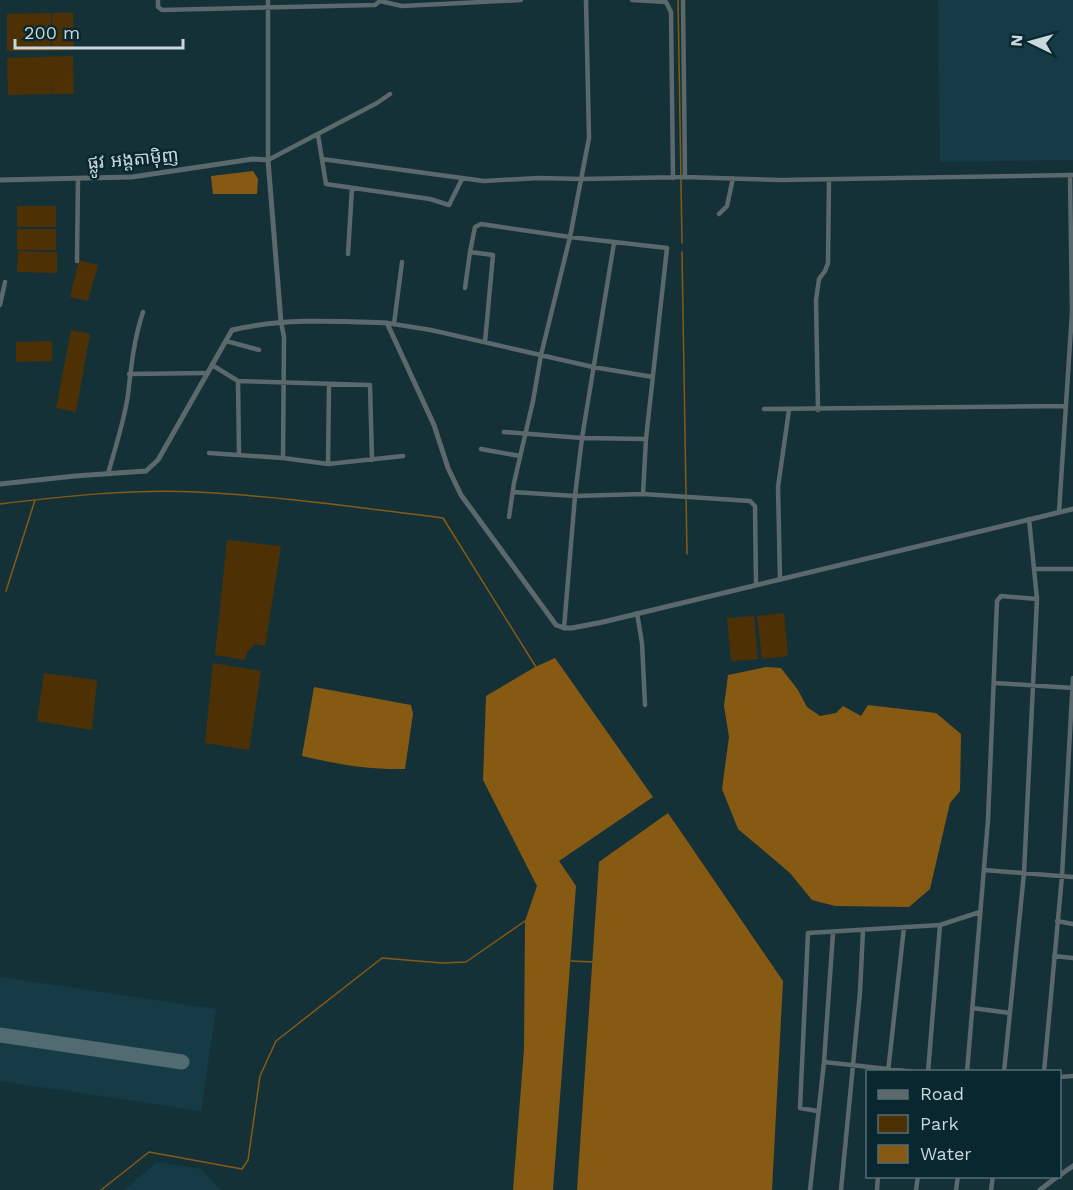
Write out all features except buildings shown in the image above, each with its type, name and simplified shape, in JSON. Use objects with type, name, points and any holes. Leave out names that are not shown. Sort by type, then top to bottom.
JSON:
[{"type":"street","points":[[158,0],[158,7],[162,9],[375,5],[380,1],[402,6],[521,0]]},
{"type":"street","points":[[216,0],[216,7]]},
{"type":"street","points":[[268,0],[268,160],[284,337],[283,458]]},
{"type":"street","points":[[509,517],[511,496],[541,355],[570,237],[589,138],[586,0]]},
{"type":"street","points":[[632,0],[666,2],[671,12],[674,178]]},
{"type":"street","points":[[683,0],[684,177]]},
{"type":"street","points":[[268,160],[377,103],[390,93]]},
{"type":"street","points":[[318,135],[326,184],[449,205],[462,179]]},
{"type":"street","name":"ផ្លូវ អង្តតាម៉ិញ","points":[[0,180],[132,177],[253,159],[268,160]]},
{"type":"street","points":[[322,159],[484,181],[538,178],[684,177],[780,180],[1072,175],[1072,312],[1059,512]]},
{"type":"street","points":[[77,261],[78,178]]},
{"type":"street","points":[[720,214],[727,206],[733,178]]},
{"type":"street","points":[[818,410],[816,300],[819,279],[828,262],[829,179]]},
{"type":"street","points":[[348,254],[352,188]]},
{"type":"street","points":[[465,288],[477,224],[665,248],[668,251],[646,439],[643,494]]},
{"type":"street","points":[[564,628],[582,438],[614,243]]},
{"type":"street","points":[[470,252],[493,256],[485,342]]},
{"type":"street","points":[[402,262],[391,324],[434,425],[448,468],[461,495],[556,625],[564,628],[603,622],[1073,508]]},
{"type":"street","points":[[0,305],[4,282]]},
{"type":"street","points":[[108,474],[128,397],[129,374],[143,312]]},
{"type":"street","points":[[0,484],[146,471],[158,460],[232,330],[281,322],[336,321],[391,324],[485,342],[593,367],[653,377]]},
{"type":"street","points":[[226,341],[259,350]]},
{"type":"street","points":[[212,365],[238,381],[370,385],[372,460]]},
{"type":"street","points":[[129,374],[208,373]]},
{"type":"street","points":[[238,381],[238,453]]},
{"type":"street","points":[[328,464],[329,384]]},
{"type":"street","points":[[1066,391],[1073,389]]},
{"type":"street","points":[[764,410],[1065,406]]},
{"type":"street","points":[[780,579],[778,487],[789,410]]},
{"type":"street","points":[[504,432],[582,438],[646,439]]},
{"type":"street","points":[[481,449],[520,456]]},
{"type":"street","points":[[209,453],[238,453],[328,464],[403,456]]},
{"type":"street","points":[[513,492],[575,496],[643,494],[750,501],[754,504],[756,584]]},
{"type":"street","points":[[1004,1070],[1024,873],[1037,599],[1029,519]]},
{"type":"street","points":[[1035,569],[1073,568]]},
{"type":"street","points":[[967,1070],[988,820],[998,597],[1037,599]]},
{"type":"street","points":[[637,613],[642,643],[645,705]]},
{"type":"street","points":[[1044,1070],[1062,876],[1073,678]]},
{"type":"street","points":[[994,683],[1072,688]]},
{"type":"street","points":[[984,870],[1073,877]]},
{"type":"street","points":[[818,1111],[800,1108],[807,935],[811,932],[832,933],[940,926],[980,912]]},
{"type":"street","points":[[1057,921],[1073,924]]},
{"type":"street","points":[[928,1070],[940,926]]},
{"type":"street","points":[[824,1062],[889,1070],[904,927]]},
{"type":"street","points":[[841,1190],[863,930]]},
{"type":"street","points":[[810,1190],[824,1062],[832,933]]},
{"type":"street","points":[[1054,956],[1073,958]]},
{"type":"street","points":[[972,1008],[1010,1013]]},
{"type":"street","points":[[1040,1190],[1055,1178]]},
{"type":"shaded area","points":[[938,0],[1073,0],[1073,160],[940,162]]},
{"type":"shaded area","points":[[0,977],[216,1009],[201,1111],[0,1081]]},
{"type":"shaded area","points":[[157,1162],[201,1169],[221,1190],[124,1190]]},
{"type":"green space","points":[[51,13],[51,51],[7,51],[7,14]]},
{"type":"green space","points":[[52,13],[73,13],[74,50],[52,51]]},
{"type":"green space","points":[[73,56],[74,94],[52,94],[52,80],[51,94],[8,95],[7,58]]},
{"type":"green space","points":[[17,206],[56,206],[56,227],[17,227]]},
{"type":"green space","points":[[17,229],[56,229],[56,250],[17,250]]},
{"type":"green space","points":[[18,251],[57,252],[57,273],[17,272]]},
{"type":"green space","points":[[79,260],[98,265],[88,301],[70,297]]},
{"type":"green space","points":[[71,330],[90,334],[76,412],[56,408]]},
{"type":"green space","points":[[52,341],[52,361],[16,362],[16,342]]},
{"type":"green space","points":[[227,540],[281,546],[265,646],[255,644],[247,652],[245,660],[215,655]]},
{"type":"green space","points":[[784,613],[788,656],[762,659],[757,616]]},
{"type":"green space","points":[[754,616],[758,659],[731,661],[727,618]]},
{"type":"green space","points":[[213,663],[261,671],[249,750],[205,743]]},
{"type":"green space","points":[[44,673],[97,680],[92,730],[37,721]]},
{"type":"water","points":[[253,171],[258,179],[257,194],[213,194],[211,176]]},
{"type":"water","points":[[555,658],[653,797],[559,861],[576,886],[553,1190],[513,1190],[524,1049],[525,921],[537,886],[483,780],[486,696]]},
{"type":"water","points":[[766,667],[781,668],[798,690],[807,707],[820,716],[836,713],[843,706],[861,716],[868,705],[936,713],[961,734],[960,791],[950,803],[930,889],[909,907],[835,906],[812,900],[790,873],[738,829],[722,789],[729,737],[724,706],[728,675]]},
{"type":"water","points":[[314,687],[411,705],[413,714],[405,769],[353,766],[302,756]]},
{"type":"water","points":[[668,813],[783,981],[772,1190],[577,1190],[599,862]]},
{"type":"waterway","points":[[678,0],[682,243]]},
{"type":"waterway","points":[[682,252],[687,554]]},
{"type":"waterway","points":[[0,504],[123,492],[172,491],[289,499],[443,518],[536,667]]},
{"type":"waterway","points":[[6,591],[35,500]]},
{"type":"waterway","points":[[101,1190],[149,1152],[242,1169],[248,1160],[260,1076],[276,1041],[382,958],[442,963],[466,962],[525,921]]},
{"type":"waterway","points":[[571,961],[593,962]]},
{"type":"taxiway","points":[[0,1035],[182,1062]]}]
